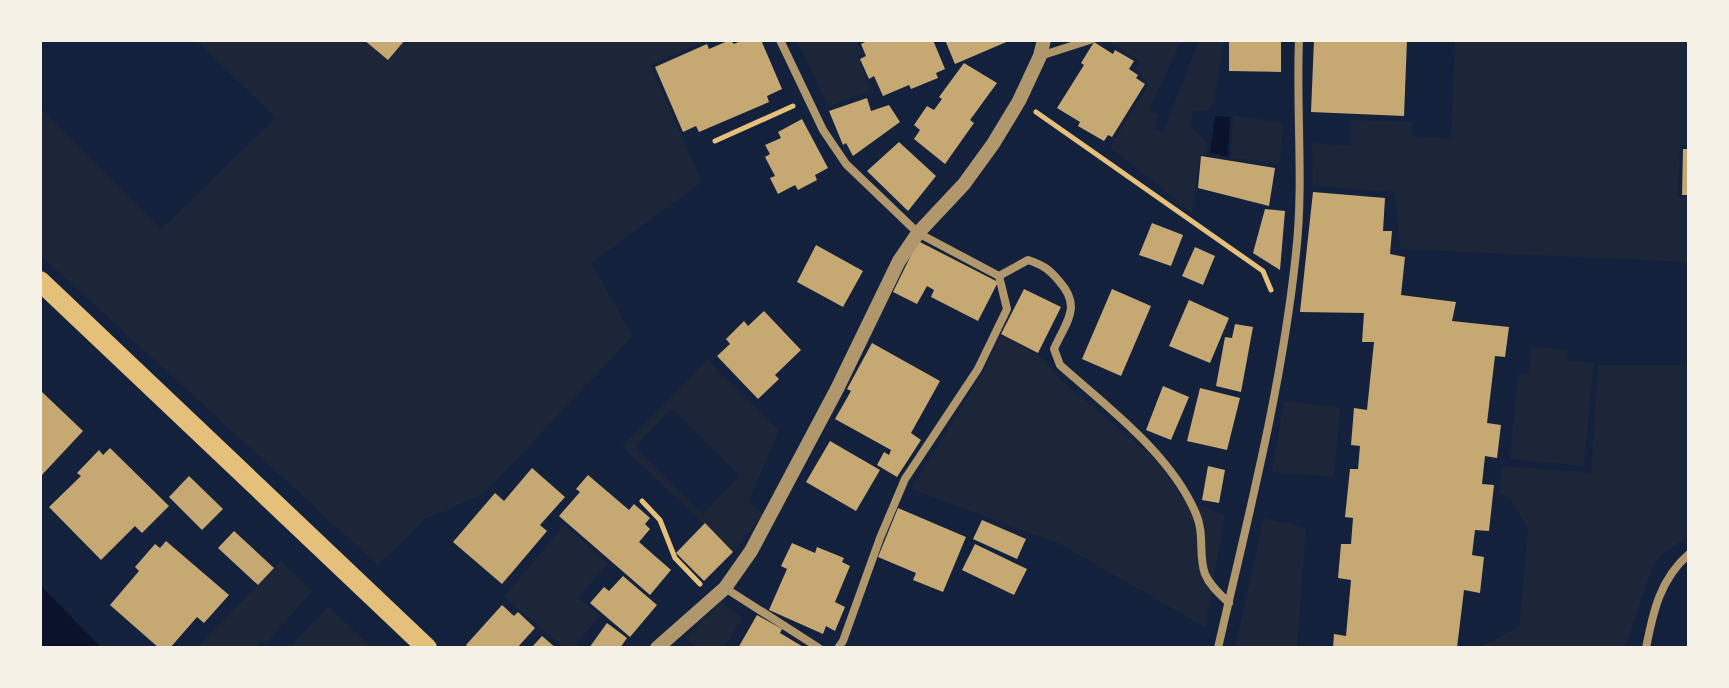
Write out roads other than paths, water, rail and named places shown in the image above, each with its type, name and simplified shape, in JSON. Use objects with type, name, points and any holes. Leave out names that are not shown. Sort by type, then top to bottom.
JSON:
[{"type":"main road","points":[[40,281],[427,648]]},
{"type":"street","points":[[780,40],[833,148],[846,164],[918,233],[999,276],[1007,309],[978,369],[905,479],[838,648]]},
{"type":"street","points":[[657,648],[720,593],[764,528],[837,389],[892,274],[918,233],[977,168],[1019,101],[1044,40]]},
{"type":"street","points":[[1040,56],[1090,40]]},
{"type":"street","points":[[1218,648],[1262,458],[1287,317],[1298,227],[1299,40]]},
{"type":"street","points":[[999,276],[1028,260],[1045,265],[1070,293],[1073,305],[1054,349],[1060,365],[1150,446],[1174,479],[1196,512],[1203,534],[1205,574],[1212,587],[1229,603]]},
{"type":"street","points":[[1646,648],[1659,593],[1671,572],[1689,554]]},
{"type":"street","points":[[720,593],[819,648]]}]
